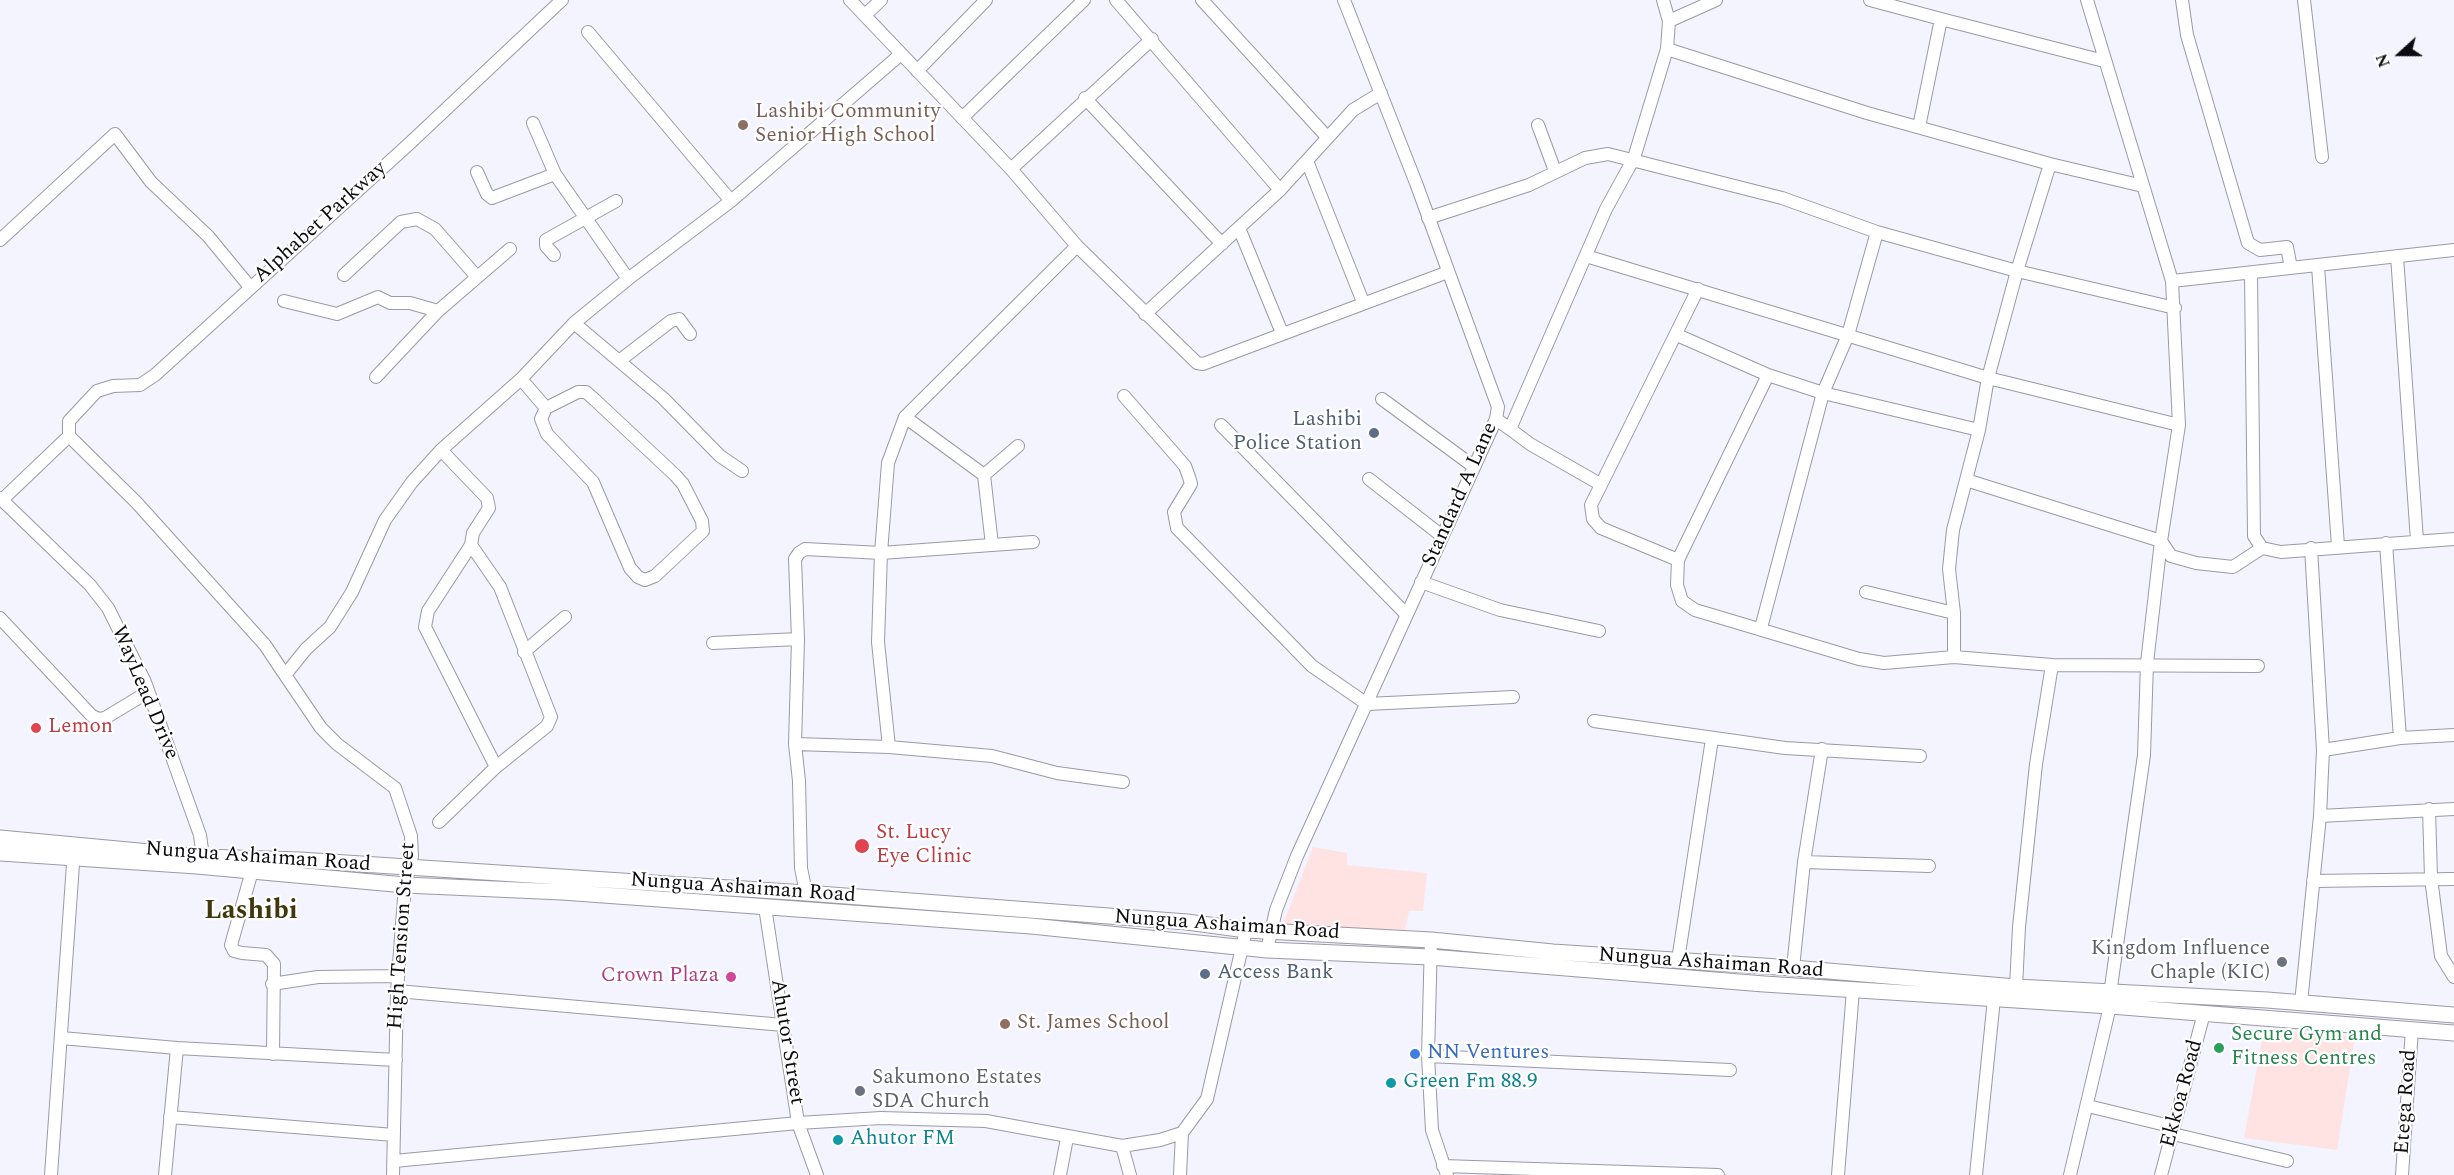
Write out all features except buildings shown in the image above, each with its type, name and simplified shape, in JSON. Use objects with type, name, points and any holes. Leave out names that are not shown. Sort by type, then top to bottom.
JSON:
[{"type":"main road","name":"Nungua Ashaiman Road","points":[[0,838],[74,851],[405,885],[562,892],[1094,931],[1267,950],[1430,957],[1994,999],[2301,1003],[2454,1015]]},
{"type":"main road","name":"Nungua Ashaiman Road","points":[[0,853],[74,851],[203,857],[806,893],[1187,922],[1270,932],[1431,940],[1553,952],[1793,968],[2016,987],[2204,1013],[2454,1033]]},
{"type":"street","name":"Alphabet Parkway","points":[[69,436],[69,421],[97,391],[113,386],[140,385],[155,375],[410,143],[562,0]]},
{"type":"street","points":[[850,0],[1011,169],[1077,246],[1197,363],[1203,364],[1448,272]]},
{"type":"street","points":[[865,15],[881,0]]},
{"type":"street","points":[[917,71],[986,0]]},
{"type":"street","points":[[1065,0],[1074,10]]},
{"type":"street","points":[[962,118],[1084,0]]},
{"type":"street","points":[[1116,0],[1280,190]]},
{"type":"street","points":[[1202,0],[1328,137]]},
{"type":"street","name":"Standard A Lane","points":[[1267,950],[1270,932],[1297,856],[1496,419],[1498,407],[1382,93],[1344,0]]},
{"type":"street","points":[[1510,429],[1606,209],[1634,159],[1667,49],[1669,21],[1663,0]]},
{"type":"street","points":[[1669,21],[1716,0]]},
{"type":"street","points":[[1870,0],[2104,61]]},
{"type":"street","points":[[2070,1175],[2088,1106],[2110,1000],[2144,755],[2147,663],[2161,541],[2179,425],[2172,281],[2087,0]]},
{"type":"street","points":[[2182,0],[2187,36],[2248,243],[2260,250],[2287,247],[2291,268]]},
{"type":"street","points":[[2304,0],[2322,157]]},
{"type":"street","points":[[1918,127],[1941,19]]},
{"type":"street","points":[[588,32],[731,201]]},
{"type":"street","points":[[1011,169],[1085,98],[1152,39]]},
{"type":"street","points":[[1667,49],[1918,127],[2050,164],[2143,186]]},
{"type":"street","points":[[285,675],[306,649],[330,627],[352,592],[385,520],[412,482],[441,450],[520,379],[574,323],[731,201],[901,54]]},
{"type":"street","points":[[1145,314],[1280,190],[1353,110],[1382,93]]},
{"type":"street","points":[[1085,98],[1222,244]]},
{"type":"street","points":[[533,123],[555,174],[628,279]]},
{"type":"street","points":[[1538,125],[1555,171]]},
{"type":"street","points":[[0,240],[115,134],[151,182],[208,236],[250,287]]},
{"type":"street","points":[[1428,218],[1529,185],[1585,158],[1608,154],[1782,198],[1877,232],[2017,271],[2175,308]]},
{"type":"street","points":[[1307,161],[1363,303]]},
{"type":"street","points":[[1954,657],[1954,613],[1949,569],[1953,530],[1979,430],[1988,378],[2017,271],[2050,164]]},
{"type":"street","points":[[477,172],[487,194],[492,198],[555,174]]},
{"type":"street","points":[[554,255],[546,246],[546,240],[616,201]]},
{"type":"street","points":[[344,275],[401,222],[417,219],[435,229],[477,277]]},
{"type":"street","points":[[1239,228],[1282,333]]},
{"type":"street","points":[[1761,628],[1823,393],[1848,335],[1877,232]]},
{"type":"street","points":[[889,747],[878,642],[880,554],[888,463],[906,417],[1077,246]]},
{"type":"street","points":[[376,377],[438,311],[510,249]]},
{"type":"street","points":[[2172,281],[2454,250]]},
{"type":"street","points":[[1586,256],[1988,378],[2179,425]]},
{"type":"street","points":[[2397,256],[2417,540]]},
{"type":"street","points":[[2318,266],[2338,546]]},
{"type":"street","points":[[2251,273],[2254,536],[2262,548],[2281,552],[2454,539]]},
{"type":"street","points":[[1678,560],[1601,528],[1593,519],[1591,505],[1698,289]]},
{"type":"street","points":[[284,301],[337,314],[378,297],[390,303],[410,303],[438,311]]},
{"type":"street","points":[[619,361],[671,321],[679,319],[690,334]]},
{"type":"street","points":[[574,323],[663,398],[720,456],[742,471]]},
{"type":"street","points":[[1677,335],[1768,375],[1823,393],[1979,430]]},
{"type":"street","points":[[1768,375],[1678,560],[1677,585],[1682,601],[1695,610],[1859,659],[1884,663],[1954,657],[2052,665],[2147,663],[2258,666]]},
{"type":"street","points":[[520,379],[546,408]]},
{"type":"street","points":[[578,392],[586,393],[683,484],[694,504],[703,531],[655,576],[645,580],[638,577],[630,568],[592,482],[547,434],[541,419],[546,408],[578,392]]},
{"type":"street","points":[[1124,396],[1185,466],[1190,477],[1191,484],[1174,512],[1177,528],[1312,666],[1367,704],[1514,697]]},
{"type":"street","points":[[1382,399],[1473,466]]},
{"type":"street","points":[[906,417],[984,475],[992,545]]},
{"type":"street","points":[[1496,419],[1530,444],[1600,484]]},
{"type":"street","points":[[1221,425],[1406,614]]},
{"type":"street","points":[[1,499],[69,436]]},
{"type":"street","name":"High Tension Street","points":[[69,436],[137,503],[265,645],[321,728],[337,744],[395,788],[411,836],[412,856],[405,885],[397,991],[393,1175]]},
{"type":"street","points":[[984,475],[1018,446]]},
{"type":"street","points":[[441,450],[487,498],[489,508],[473,533],[471,545],[428,610],[424,627],[496,767]]},
{"type":"street","points":[[1369,479],[1442,536]]},
{"type":"street","points":[[1966,480],[2161,541],[2171,556],[2218,567],[2233,567],[2262,548]]},
{"type":"street","name":"WayLead Drive","points":[[1,499],[90,585],[108,608],[148,692],[200,835],[203,857]]},
{"type":"street","points":[[806,893],[801,868],[799,781],[795,744],[798,639],[795,559],[805,549],[880,554],[1033,542]]},
{"type":"street","points":[[2386,543],[2400,738]]},
{"type":"street","points":[[439,822],[496,767],[547,726],[551,717],[500,587],[471,545]]},
{"type":"street","points":[[2301,1003],[2320,816],[2323,750],[2311,548]]},
{"type":"street","points":[[1421,582],[1500,610],[1599,631]]},
{"type":"street","points":[[1866,592],[1954,613]]},
{"type":"street","points":[[524,652],[565,617]]},
{"type":"street","points":[[0,618],[92,716],[99,719],[105,718],[148,692]]},
{"type":"street","points":[[713,642],[798,639]]},
{"type":"street","points":[[2016,987],[2019,927],[2036,764],[2052,665]]},
{"type":"street","points":[[1594,721],[1785,748],[1920,756]]},
{"type":"street","points":[[2323,750],[2400,738],[2454,735]]},
{"type":"street","points":[[1678,960],[1712,739]]},
{"type":"street","points":[[795,744],[889,747],[992,756],[1057,773],[1123,782]]},
{"type":"street","points":[[1793,968],[1804,862],[1822,749]]},
{"type":"street","points":[[2429,809],[2431,878],[2441,956],[2454,977]]},
{"type":"street","points":[[2320,816],[2454,809]]},
{"type":"street","points":[[51,1175],[74,851]]},
{"type":"street","points":[[1804,862],[1929,866]]},
{"type":"street","points":[[252,871],[231,945],[234,951],[271,958],[274,964],[273,1054]]},
{"type":"street","points":[[2313,881],[2454,879]]},
{"type":"street","name":"Ahutor Street","points":[[765,907],[798,1123],[817,1175]]},
{"type":"street","points":[[1180,1175],[1182,1133],[1207,1099],[1244,947],[1245,930]]},
{"type":"street","points":[[1431,940],[1428,1056],[1432,1130],[1445,1171],[1718,1175]]},
{"type":"street","points":[[272,984],[318,977],[398,976]]},
{"type":"street","points":[[1838,1175],[1853,990]]},
{"type":"street","points":[[397,991],[783,1025]]},
{"type":"street","points":[[1977,1175],[1994,999]]},
{"type":"street","name":"Ekkoa Road","points":[[2161,1175],[2204,1013]]},
{"type":"street","name":"Etega Road","points":[[2402,1175],[2412,1029]]},
{"type":"street","points":[[61,1038],[177,1048],[396,1060]]},
{"type":"street","points":[[165,1175],[177,1048]]},
{"type":"street","points":[[1428,1056],[1730,1070]]},
{"type":"street","points":[[2088,1106],[2287,1161]]},
{"type":"street","points":[[170,1117],[394,1135]]},
{"type":"street","points":[[394,1161],[798,1123],[881,1118],[986,1121],[1067,1138],[1122,1146],[1182,1133]]},
{"type":"street","points":[[1060,1175],[1067,1138]]},
{"type":"street","points":[[1122,1146],[1130,1175]]},
{"type":"shaded area","points":[[1313,847],[1347,853],[1347,865],[1427,873],[1423,911],[1409,911],[1404,936],[1282,927]]},
{"type":"shaded area","points":[[2264,1029],[2355,1037],[2337,1150],[2244,1138]]},
{"type":"place","name":"Lashibi Community Senior High School","points":[[743,125]]},
{"type":"place","name":"Lashibi Police Station","points":[[1374,433]]},
{"type":"place","name":"Lemon","points":[[36,728]]},
{"type":"place","name":"St. Lucy Eye Clinic","points":[[862,846]]},
{"type":"place","name":"Kingdom Influence Chaple (KIC)","points":[[2282,962]]},
{"type":"place","name":"Access Bank","points":[[1205,974]]},
{"type":"place","name":"Crown Plaza","points":[[731,977]]},
{"type":"place","name":"St. James School","points":[[1005,1024]]},
{"type":"place","name":"Secure Gym and Fitness Centres","points":[[2219,1048]]},
{"type":"place","name":"NN Ventures","points":[[1415,1054]]},
{"type":"place","name":"Green Fm 88.9","points":[[1391,1083]]},
{"type":"place","name":"Sakumono Estates SDA Church","points":[[860,1091]]},
{"type":"place","name":"Ahutor FM","points":[[838,1140]]},
{"type":"district","name":"Lashibi","points":[[251,913]]}]
